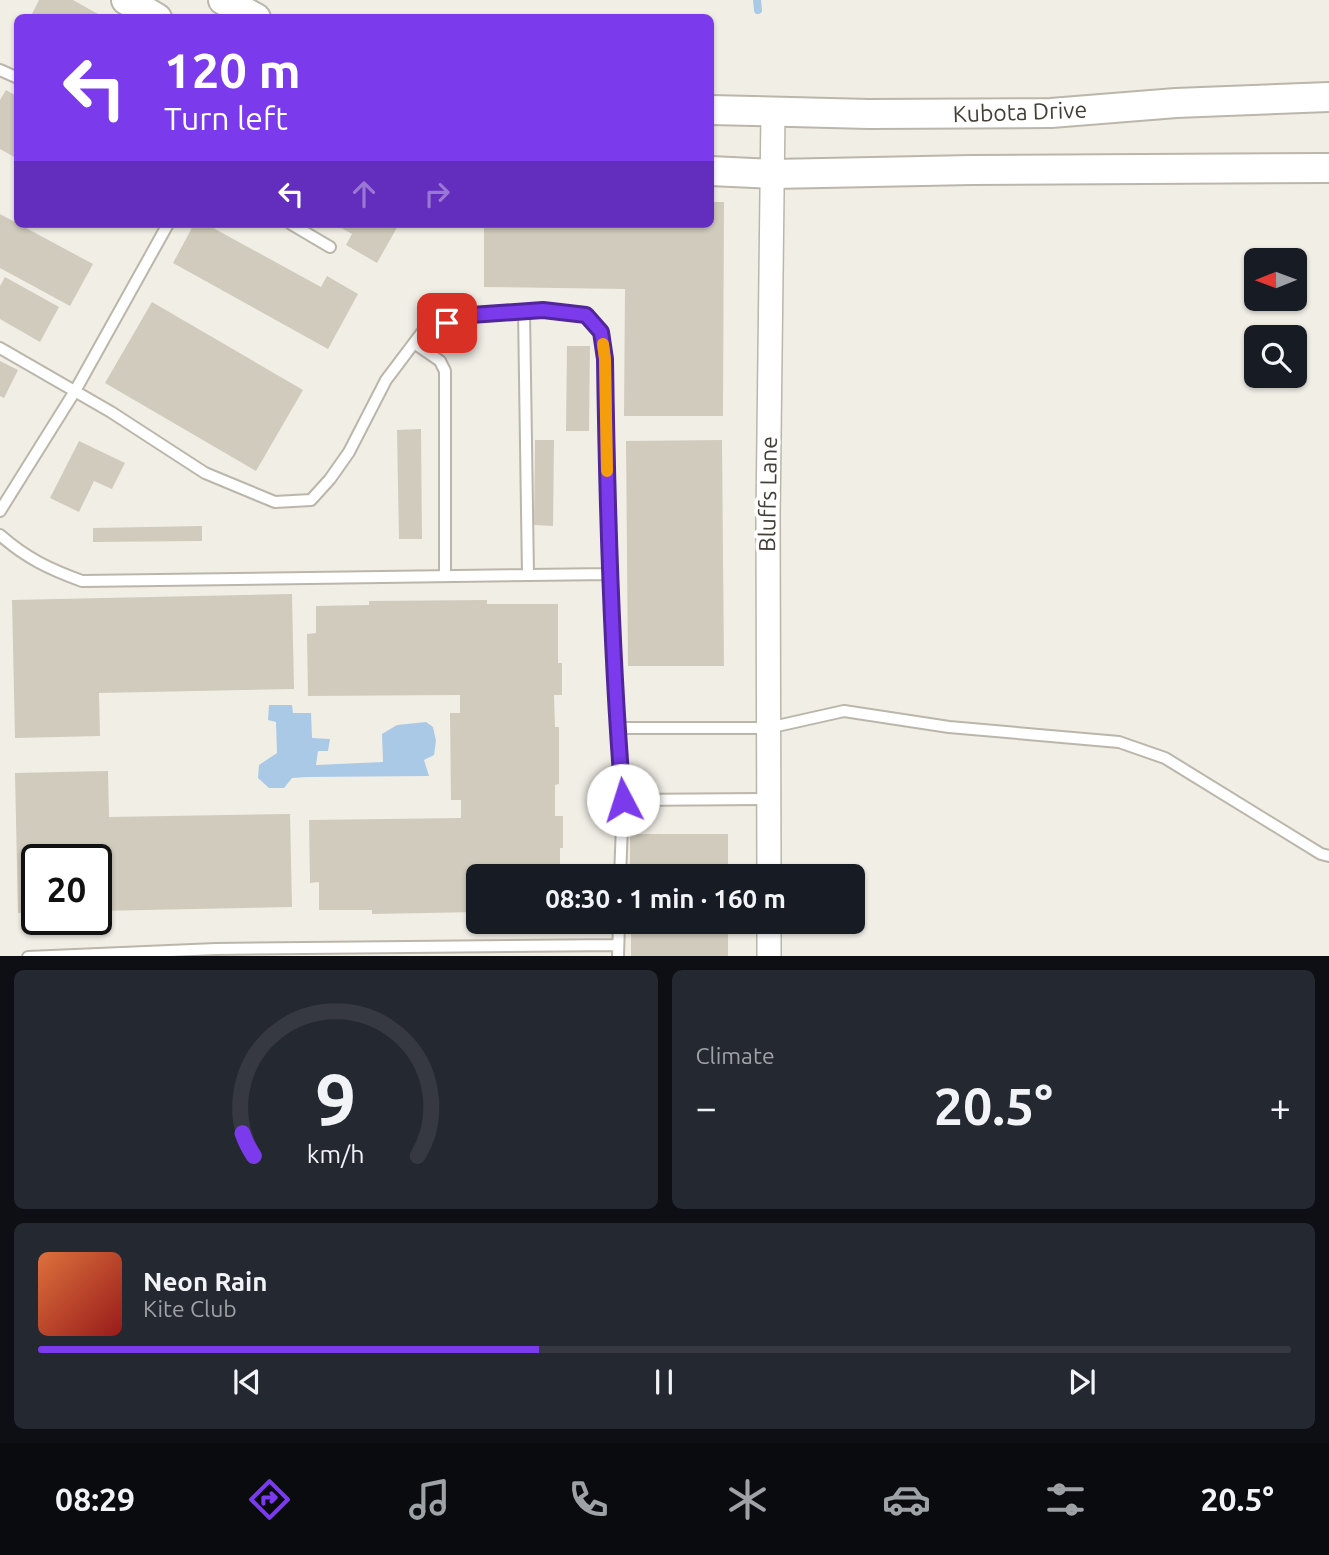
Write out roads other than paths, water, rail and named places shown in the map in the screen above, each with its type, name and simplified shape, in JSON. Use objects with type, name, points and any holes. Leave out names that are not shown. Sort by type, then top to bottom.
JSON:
[{"type":"street","points":[[126,0],[150,14]]},
{"type":"street","points":[[223,0],[249,14]]},
{"type":"street","name":"Kubota Drive","points":[[714,110],[869,114],[1051,113],[1176,103],[1329,97]]},
{"type":"street","name":"Bluffs Lane","points":[[769,864],[768,517],[773,112]]},
{"type":"street","points":[[714,171],[1329,169]]},
{"type":"street","points":[[769,934],[769,956]]},
{"type":"lane","points":[[0,511],[75,391],[166,228]]},
{"type":"lane","points":[[298,228],[330,247]]},
{"type":"lane","points":[[0,348],[111,412],[205,473],[275,502],[311,500],[330,480],[349,452],[386,380],[423,331],[471,315],[543,310],[586,315],[601,332],[605,359],[610,574],[623,800],[621,864]]},
{"type":"lane","points":[[524,311],[527,575]]},
{"type":"lane","points":[[414,343],[440,361],[445,371],[445,576]]},
{"type":"lane","points":[[0,535],[19,552],[55,571],[82,581],[610,574]]},
{"type":"lane","points":[[617,728],[768,728],[844,711],[949,727],[1119,742],[1165,758],[1321,854],[1329,856]]},
{"type":"lane","points":[[623,800],[768,799]]},
{"type":"lane","points":[[70,956],[618,951]]},
{"type":"water","points":[[269,705],[292,705],[293,713],[311,713],[312,738],[330,739],[328,751],[318,751],[316,765],[383,762],[382,734],[397,725],[426,722],[433,727],[436,741],[434,755],[424,760],[429,776],[292,778],[284,788],[269,788],[258,778],[259,765],[277,753],[276,722],[268,720]]},
{"type":"waterway","points":[[757,0],[758,10]]}]
